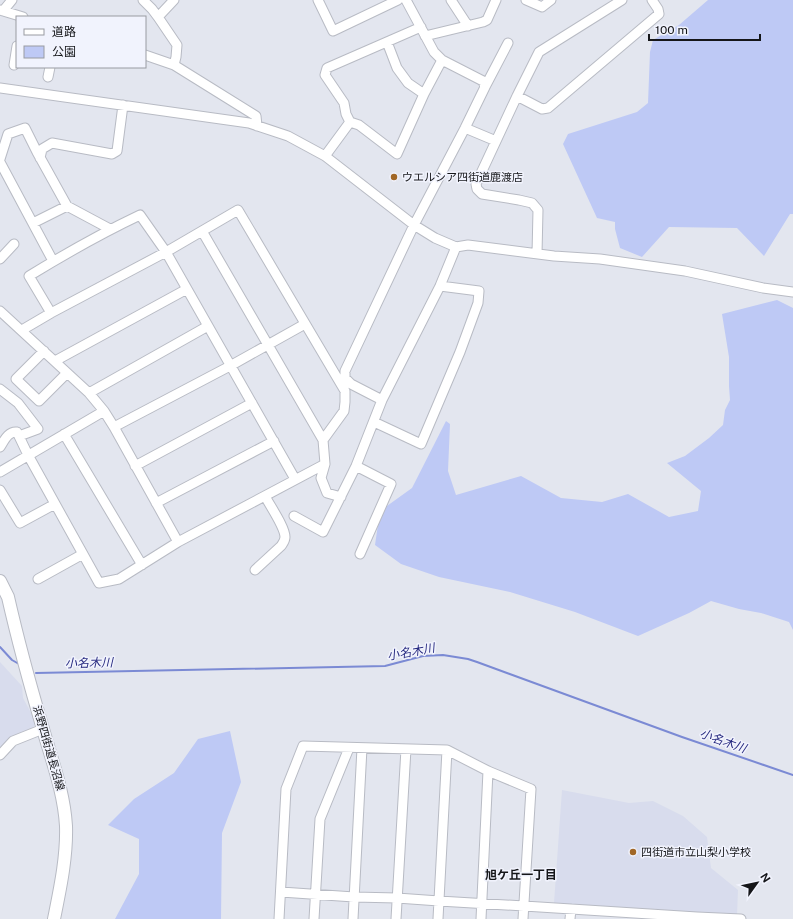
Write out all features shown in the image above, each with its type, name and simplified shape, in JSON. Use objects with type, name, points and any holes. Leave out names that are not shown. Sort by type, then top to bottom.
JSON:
[{"type":"main road","name":"浜野四街道長沼線","points":[[1,583],[8,597],[61,791],[65,811],[65,851],[54,919]]},
{"type":"street","points":[[12,0],[2,10],[19,16]]},
{"type":"street","points":[[143,0],[152,9],[177,45],[174,65]]},
{"type":"street","points":[[158,17],[174,0]]},
{"type":"street","points":[[318,0],[333,31],[398,0]]},
{"type":"street","points":[[406,0],[434,52],[442,60],[484,82],[485,87]]},
{"type":"street","points":[[450,0],[468,26]]},
{"type":"street","points":[[425,36],[487,20],[496,0]]},
{"type":"street","points":[[526,0],[542,7],[551,0]]},
{"type":"street","points":[[537,254],[538,210],[532,203],[482,194],[477,189],[476,184],[539,52],[622,0]]},
{"type":"street","points":[[517,96],[542,109],[548,108],[659,14],[658,9],[652,0]]},
{"type":"street","points":[[421,27],[327,68],[325,75],[344,103],[346,114],[350,122],[359,125],[397,154],[424,94],[442,60]]},
{"type":"street","points":[[387,42],[397,68],[408,83],[424,94]]},
{"type":"street","points":[[382,400],[351,384],[346,378],[345,371],[414,225],[508,42]]},
{"type":"street","points":[[14,65],[16,52]]},
{"type":"street","points":[[146,56],[174,65],[256,116],[257,126]]},
{"type":"street","points":[[48,77],[50,68]]},
{"type":"street","points":[[0,88],[241,122],[288,136],[325,156],[414,225],[435,238],[456,247],[468,245],[537,254],[600,258],[685,271],[763,288],[793,292]]},
{"type":"street","points":[[40,158],[42,149],[52,143],[112,154],[117,151],[123,105]]},
{"type":"street","points":[[325,156],[350,122]]},
{"type":"street","points":[[0,159],[8,134],[25,128],[40,158],[68,206],[110,229]]},
{"type":"street","points":[[465,128],[496,141]]},
{"type":"street","points":[[0,162],[53,262]]},
{"type":"street","points":[[33,223],[68,206]]},
{"type":"street","points":[[22,330],[50,313],[166,252],[238,210],[345,391],[344,411],[323,440]]},
{"type":"street","points":[[50,313],[29,276],[110,229],[140,215],[166,252],[296,479]]},
{"type":"street","points":[[202,231],[323,440],[325,464],[321,478],[327,493],[341,497]]},
{"type":"street","points":[[0,259],[14,244]]},
{"type":"street","points":[[294,516],[323,532],[356,466],[382,400],[440,286],[456,247]]},
{"type":"street","points":[[374,422],[421,444],[462,349],[479,297],[479,291],[440,286]]},
{"type":"street","points":[[55,361],[187,289]]},
{"type":"street","points":[[0,311],[89,393],[104,411],[178,542]]},
{"type":"street","points":[[114,427],[230,366],[305,324]]},
{"type":"street","points":[[89,393],[208,326]]},
{"type":"street","points":[[44,351],[16,379],[39,401],[67,373]]},
{"type":"street","points":[[0,389],[18,402],[38,429],[19,436]]},
{"type":"street","points":[[135,466],[252,403]]},
{"type":"street","points":[[0,472],[104,411]]},
{"type":"street","points":[[0,447],[10,433],[17,432],[28,455],[99,583],[119,579],[178,542],[325,464]]},
{"type":"street","points":[[64,434],[142,565]]},
{"type":"street","points":[[156,503],[274,441]]},
{"type":"street","points":[[356,466],[391,484],[360,554]]},
{"type":"street","points":[[0,490],[20,523],[56,504]]},
{"type":"street","points":[[255,570],[285,542],[285,536],[282,528],[265,496]]},
{"type":"street","points":[[38,578],[83,554]]},
{"type":"street","points":[[0,755],[13,741],[43,729]]},
{"type":"street","points":[[279,919],[286,789],[303,746],[447,750],[488,771],[530,789],[523,919]]},
{"type":"street","points":[[314,919],[320,819],[349,748]]},
{"type":"street","points":[[353,919],[362,748]]},
{"type":"street","points":[[396,919],[406,749]]},
{"type":"street","points":[[438,919],[447,750]]},
{"type":"street","points":[[481,919],[488,771]]},
{"type":"street","points":[[281,892],[571,909],[613,915],[742,919]]},
{"type":"street","points":[[570,919],[571,909]]},
{"type":"shaded area","points":[[0,662],[22,686],[23,698],[36,722],[32,730],[0,751]]},
{"type":"shaded area","name":"四街道市立山梨小学校","points":[[562,790],[629,803],[653,801],[683,816],[707,837],[711,868],[738,890],[737,915],[554,903]]},
{"type":"green space","points":[[708,0],[793,0],[793,214],[790,214],[764,256],[737,228],[669,227],[642,257],[620,248],[615,229],[615,222],[597,218],[563,144],[568,134],[637,112],[648,103],[650,52],[653,40],[679,25]]},
{"type":"green space","points":[[777,300],[793,308],[793,630],[789,622],[761,613],[739,609],[711,601],[689,613],[638,636],[575,612],[510,592],[439,577],[401,564],[375,545],[380,511],[412,488],[446,421],[450,424],[448,471],[456,495],[521,476],[561,498],[602,502],[628,494],[669,517],[698,511],[701,491],[667,463],[685,456],[709,438],[723,425],[725,410],[730,400],[729,357],[722,314]]},
{"type":"green space","points":[[230,731],[241,782],[222,833],[221,919],[115,919],[139,874],[139,839],[108,825],[134,799],[174,773],[198,739]]},
{"type":"waterway","name":"小名木川","points":[[0,647],[12,660],[19,664]]},
{"type":"waterway","name":"小名木川","points":[[36,673],[385,666],[423,656],[443,655],[477,662],[682,737],[793,775]]},
{"type":"place","name":"ウエルシア四街道鹿渡店","points":[[394,177]]},
{"type":"place","name":"四街道市立山梨小学校","points":[[633,852]]},
{"type":"district","name":"旭ケ丘一丁目","points":[[521,875]]}]
